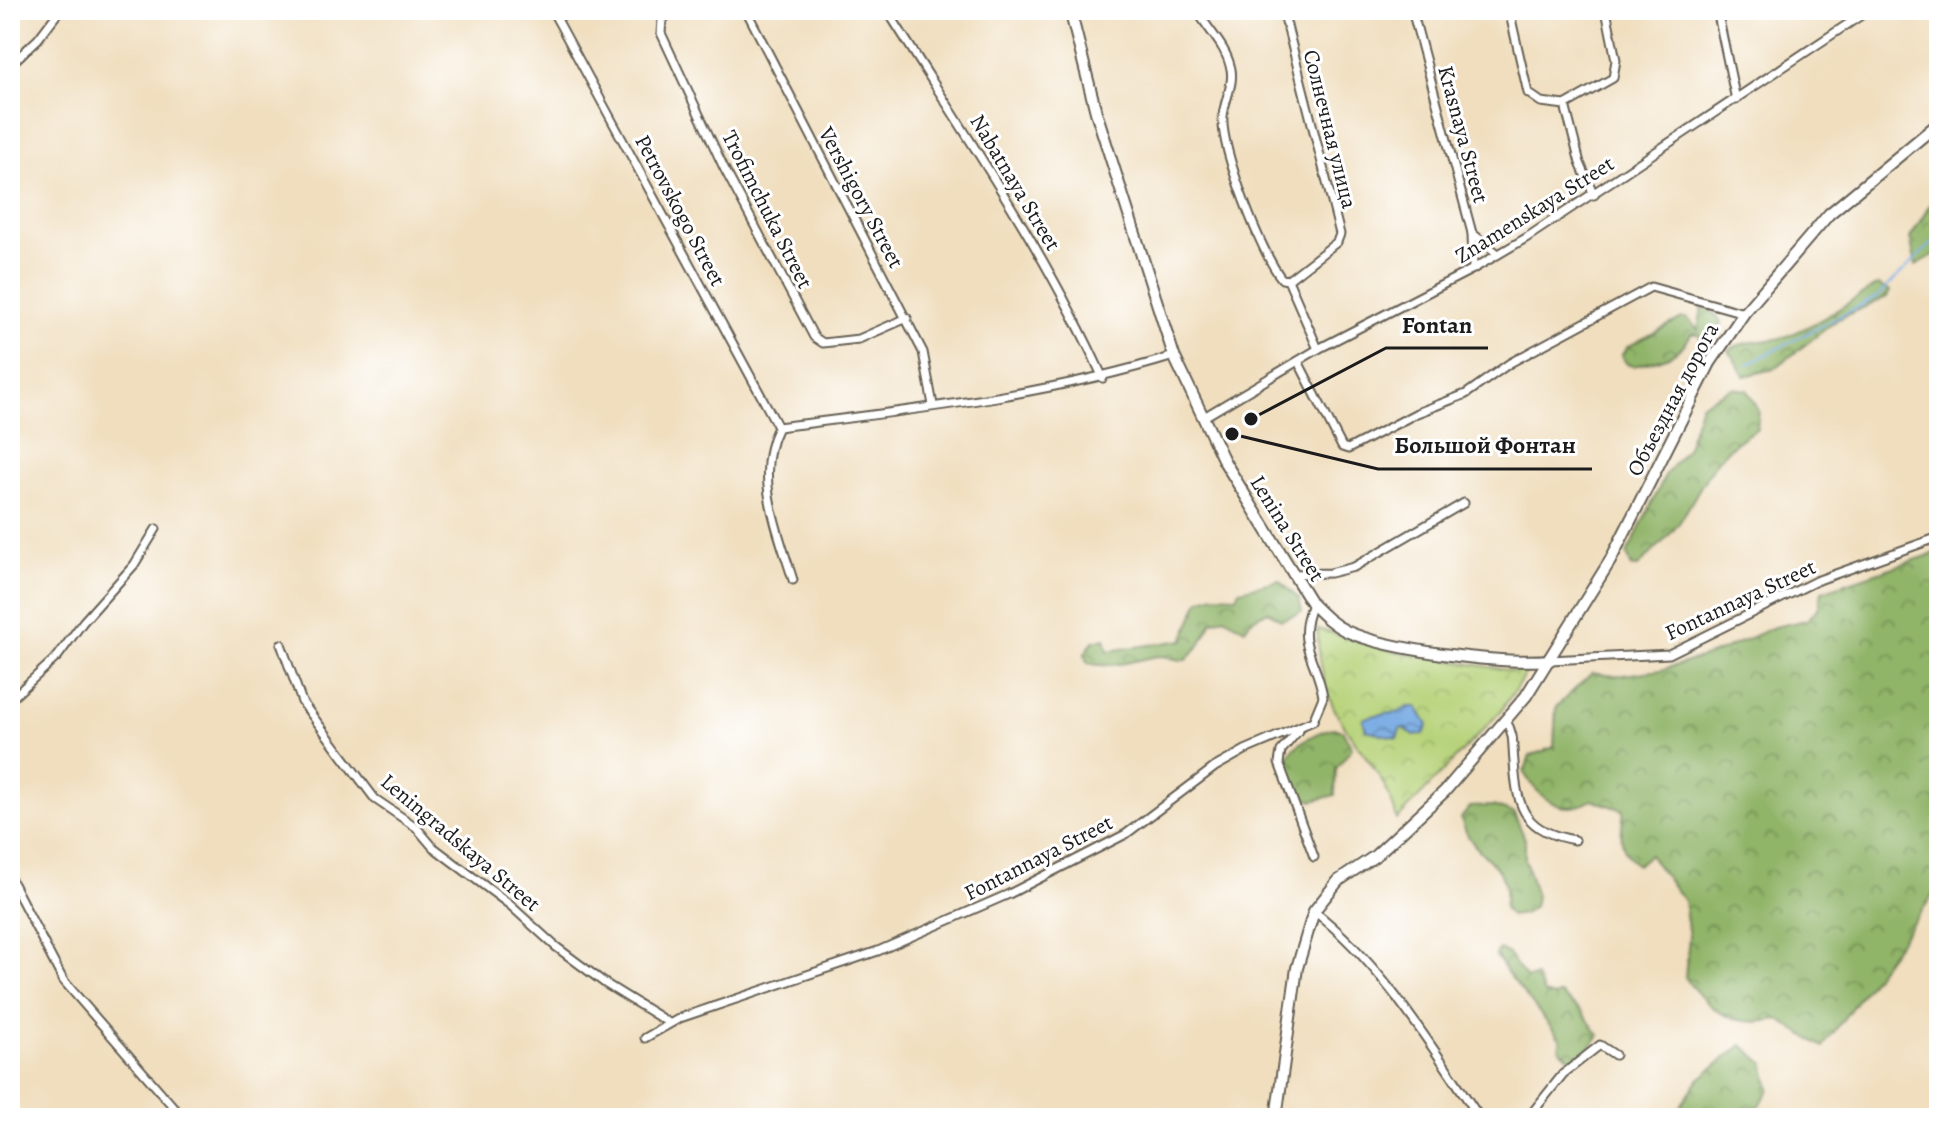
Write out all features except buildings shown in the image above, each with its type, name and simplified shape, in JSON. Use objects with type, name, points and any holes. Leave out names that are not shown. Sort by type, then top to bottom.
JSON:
[{"type":"street","points":[[10,65],[20,58],[60,10]]},
{"type":"street","name":"Petrovskogo Street","points":[[552,10],[778,427]]},
{"type":"street","points":[[557,19],[569,10]]},
{"type":"street","name":"Trofimchuka Street","points":[[674,10],[662,20],[661,33],[724,168],[814,337],[823,343],[836,339],[859,339],[907,318]]},
{"type":"street","name":"Vershigory Street","points":[[746,10],[907,318],[923,352],[933,405]]},
{"type":"street","name":"Nabatnaya Street","points":[[887,10],[992,171],[1058,285],[1103,378]]},
{"type":"street","name":"Lenina Street","points":[[1070,10],[1096,112],[1174,356],[1224,461],[1312,604],[1327,620],[1348,632],[1392,644],[1517,662],[1550,660]]},
{"type":"street","points":[[1197,10],[1224,49],[1230,66],[1232,80],[1222,118],[1225,137],[1257,237],[1274,270],[1282,279],[1288,280],[1318,349]]},
{"type":"street","name":"Солнечная улица","points":[[1283,10],[1340,234],[1337,242],[1288,280]]},
{"type":"street","name":"Krasnaya Street","points":[[1412,10],[1472,233],[1473,269]]},
{"type":"street","points":[[1509,10],[1528,93],[1541,102],[1565,105],[1613,78],[1616,60],[1606,10]]},
{"type":"street","points":[[1717,10],[1736,100]]},
{"type":"street","name":"Znamenskaya Street","points":[[1204,417],[1318,349],[1498,254],[1594,195],[1869,10]]},
{"type":"street","points":[[1565,105],[1580,163],[1594,195]]},
{"type":"street","name":"Объездная дорога","points":[[1314,911],[1338,881],[1375,856],[1445,791],[1506,721],[1550,660],[1610,561],[1710,363],[1744,313],[1829,214],[1939,123]]},
{"type":"street","points":[[1472,233],[1498,254]]},
{"type":"street","points":[[1299,363],[1324,418],[1342,447],[1348,449],[1417,413],[1466,394],[1510,363],[1651,287],[1744,313]]},
{"type":"street","points":[[793,580],[777,528],[766,469],[770,443],[778,427],[1024,394],[1103,378],[1174,356]]},
{"type":"street","points":[[1292,574],[1330,573],[1354,567],[1464,503]]},
{"type":"street","points":[[10,700],[58,656],[83,622],[134,565],[156,529]]},
{"type":"street","name":"Fontannaya Street","points":[[1550,660],[1669,654],[1816,581],[1939,537]]},
{"type":"street","points":[[1281,751],[1300,729],[1313,721],[1323,704],[1322,686],[1306,650],[1304,635],[1312,604]]},
{"type":"street","name":"Leningradskaya Street","points":[[281,644],[302,702],[375,799],[416,827],[433,847],[510,905],[555,946],[606,984],[669,1023]]},
{"type":"street","points":[[1506,721],[1515,741],[1516,779],[1528,818],[1538,831],[1575,840]]},
{"type":"street","name":"Fontannaya Street","points":[[645,1038],[669,1023],[878,951],[1009,894],[1126,834],[1215,767],[1278,736],[1300,729]]},
{"type":"street","points":[[1278,736],[1284,784],[1314,857]]},
{"type":"street","points":[[10,878],[63,980],[183,1118]]},
{"type":"street","points":[[1276,1118],[1297,968],[1314,911],[1341,933],[1388,985],[1480,1118]]},
{"type":"street","points":[[1528,1118],[1563,1074],[1600,1045],[1615,1055]]},
{"type":"green space","points":[[1939,190],[1939,252],[1916,265],[1910,238]]},
{"type":"green space","points":[[1878,285],[1890,291],[1887,297],[1838,319],[1774,369],[1744,376],[1729,350],[1742,344],[1777,339],[1796,332]]},
{"type":"green space","points":[[1702,308],[1709,308],[1722,323],[1711,347],[1704,349],[1699,334],[1691,334],[1681,348],[1659,360],[1633,366],[1621,356],[1627,347],[1682,318],[1687,318],[1698,330]]},
{"type":"green space","points":[[1732,388],[1747,390],[1759,411],[1757,429],[1720,457],[1677,526],[1638,567],[1632,568],[1627,554],[1666,474],[1687,447],[1701,404]]},
{"type":"green space","points":[[1939,552],[1939,887],[1823,1047],[1778,1019],[1749,1022],[1725,1015],[1704,1000],[1685,977],[1689,937],[1684,901],[1649,855],[1637,865],[1626,853],[1622,833],[1624,810],[1592,800],[1571,807],[1553,803],[1537,791],[1524,773],[1530,756],[1554,747],[1556,707],[1592,673],[1615,676],[1661,670],[1716,653],[1774,627],[1807,620],[1819,607],[1822,591]]},
{"type":"green space","points":[[1279,580],[1299,599],[1302,612],[1281,620],[1268,611],[1251,620],[1245,629],[1224,617],[1212,622],[1200,645],[1186,660],[1160,656],[1097,665],[1088,663],[1084,655],[1093,641],[1105,638],[1108,651],[1183,640],[1200,600],[1214,595],[1237,596],[1240,590]]},
{"type":"green space","points":[[1318,629],[1392,651],[1526,673],[1500,712],[1397,820],[1378,774],[1342,723],[1330,700],[1322,669]]},
{"type":"green space","points":[[1334,728],[1343,731],[1352,748],[1336,769],[1335,795],[1313,801],[1295,795],[1286,772],[1287,758],[1304,741]]},
{"type":"green space","points":[[1493,806],[1514,813],[1525,839],[1525,860],[1536,896],[1534,907],[1525,914],[1510,916],[1504,908],[1503,879],[1498,869],[1474,845],[1461,818],[1470,807]]},
{"type":"green space","points":[[1499,949],[1507,953],[1527,979],[1536,977],[1544,994],[1554,997],[1560,994],[1582,1012],[1599,1035],[1587,1052],[1572,1060],[1559,1048],[1561,1040],[1502,966],[1496,955]]},
{"type":"green space","points":[[1742,1045],[1764,1063],[1770,1089],[1751,1118],[1673,1118],[1697,1081]]},
{"type":"water","points":[[1417,707],[1428,725],[1424,734],[1414,736],[1404,728],[1400,729],[1397,738],[1366,730],[1363,719]]},
{"type":"waterway","points":[[1748,364],[1877,297],[1939,236]]},
{"type":"place","name":"Fontan","points":[[1251,419]]},
{"type":"place","name":"Большой Фонтан","points":[[1232,434]]}]
